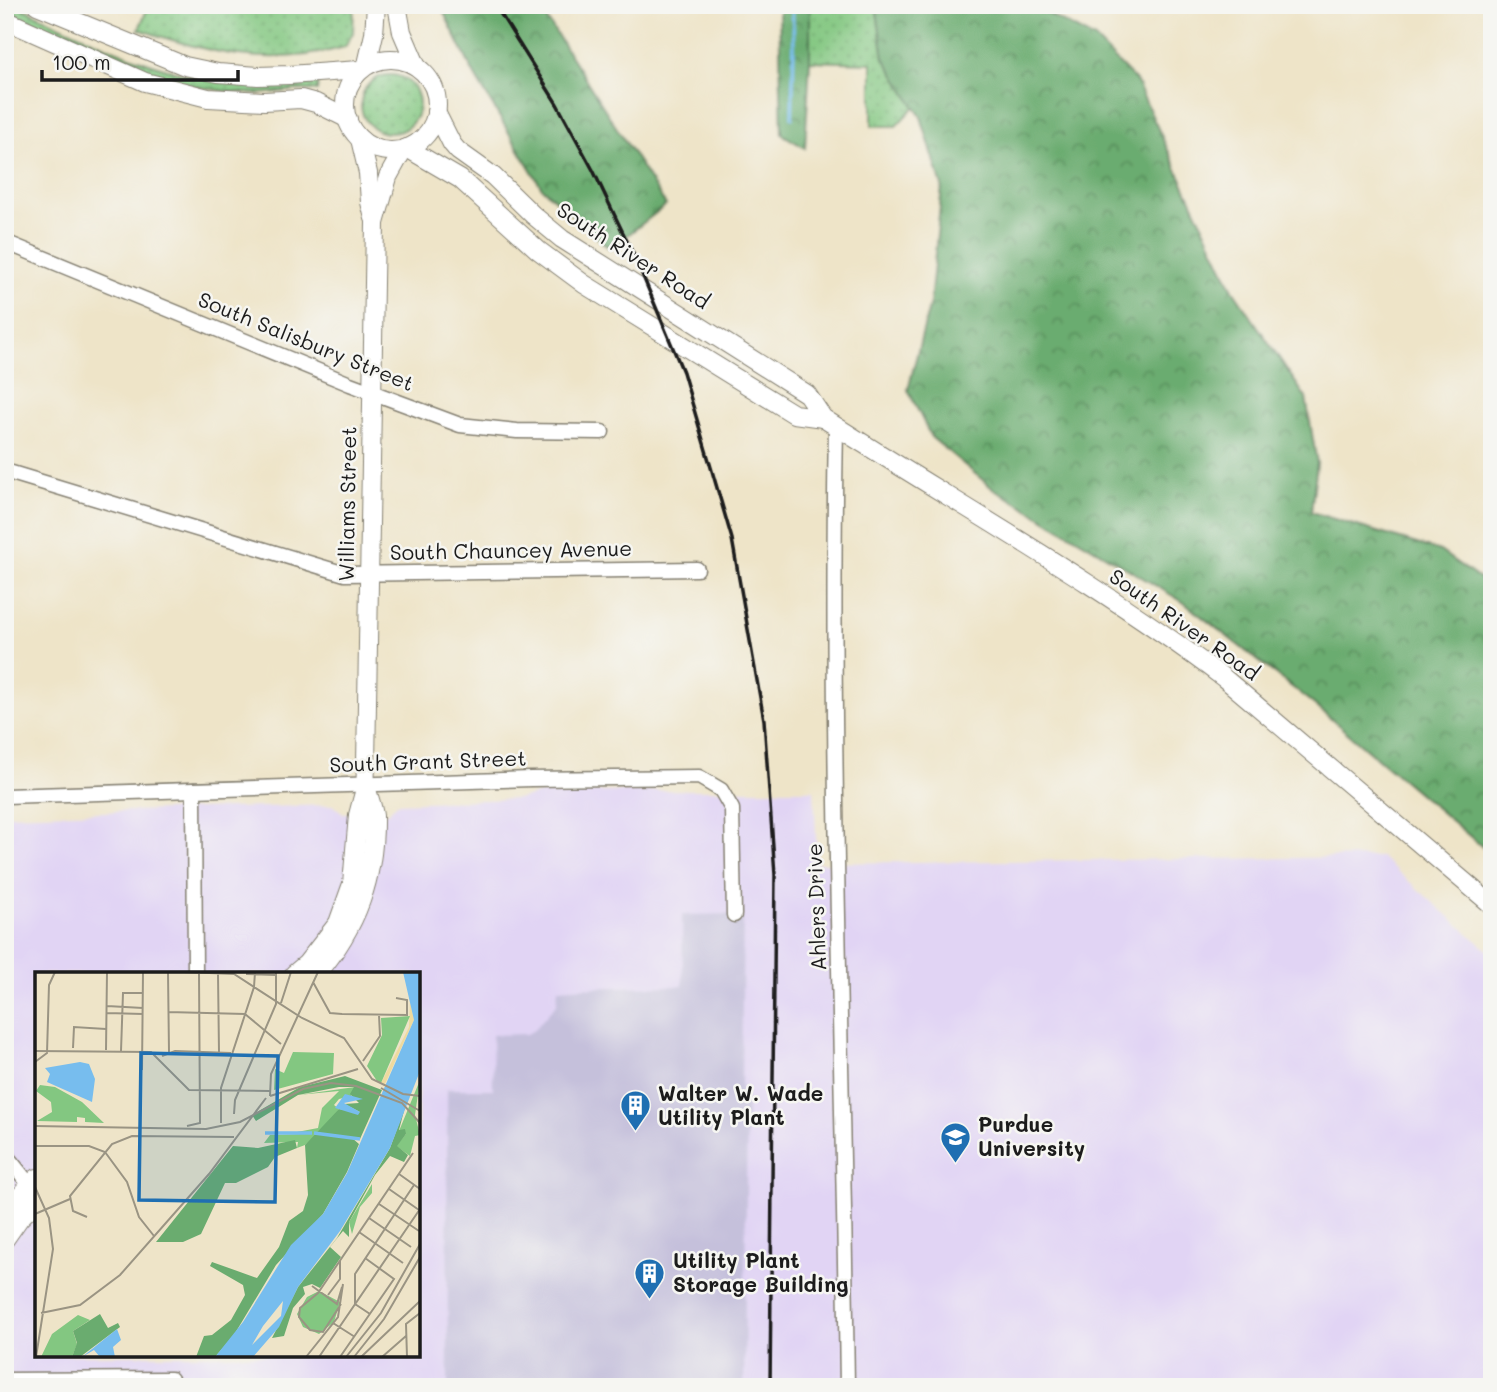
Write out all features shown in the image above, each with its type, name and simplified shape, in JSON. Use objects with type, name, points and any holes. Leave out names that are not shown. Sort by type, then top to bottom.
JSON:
[{"type":"main road","points":[[37,5],[185,66],[218,73],[268,76],[363,67],[392,60],[405,61],[417,67]]},
{"type":"main road","points":[[376,5],[374,34],[363,67],[347,92],[345,105],[348,119],[359,139],[374,147],[405,149],[426,133],[436,112],[433,87],[417,67],[402,32],[397,5]]},
{"type":"main road","points":[[5,20],[145,82],[208,98],[264,101],[301,99],[316,103],[348,119]]},
{"type":"main road","name":"South River Road","points":[[436,112],[452,144],[493,176],[562,239],[807,394],[829,422],[1047,558],[1195,657],[1245,696],[1492,905]]},
{"type":"main road","name":"Williams Street","points":[[296,972],[306,964],[338,923],[352,884],[358,814],[366,785],[375,223],[368,173],[359,139]]},
{"type":"main road","name":"South River Road","points":[[405,149],[460,179],[538,250],[584,284],[794,415],[829,422]]},
{"type":"main road","name":"Williams Street","points":[[375,223],[388,177],[405,149]]},
{"type":"main road","name":"Williams Street","points":[[319,972],[341,944],[354,920],[372,865],[374,813],[366,785]]},
{"type":"main road","points":[[5,1212],[33,1181]]},
{"type":"main road","points":[[5,1239],[35,1203]]},
{"type":"street","name":"South Salisbury Street","points":[[5,242],[373,391],[470,427],[602,432]]},
{"type":"street","name":"Ahlers Drive","points":[[829,422],[847,1387]]},
{"type":"street","name":"South Chauncey Avenue","points":[[5,471],[345,574],[697,569]]},
{"type":"street","name":"South Grant Street","points":[[5,796],[699,776],[721,790],[732,809],[734,915]]},
{"type":"street","points":[[194,790],[195,972]]},
{"type":"street","points":[[5,1154],[33,1181]]},
{"type":"street","points":[[5,1380],[171,1379]]},
{"type":"shaded area","name":"Purdue University","points":[[814,790],[817,863],[1381,857],[1492,954],[1492,1387],[5,1387],[5,815],[333,805],[343,813],[388,813],[397,803],[518,799],[544,793]]},
{"type":"shaded area","points":[[743,914],[741,1087],[747,1100],[744,1387],[448,1387],[447,1089],[493,1089],[492,1035],[527,1034],[534,1030],[557,1003],[558,988],[683,986],[682,915]]},
{"type":"green space","points":[[5,5],[15,5],[113,49],[192,76],[246,83],[318,82],[317,91],[243,93],[175,81],[101,54],[5,10]]},
{"type":"green space","points":[[149,5],[354,5],[353,33],[345,47],[318,53],[291,57],[240,55],[190,45],[139,29]]},
{"type":"green space","points":[[440,5],[538,5],[666,205],[610,249],[542,188],[475,76]]},
{"type":"green space","points":[[779,5],[810,5],[805,148],[782,134]]},
{"type":"green space","points":[[810,5],[876,5],[884,58],[915,106],[896,126],[872,126],[872,63],[810,61]]},
{"type":"green space","points":[[876,5],[1032,5],[1095,39],[1136,81],[1233,290],[1306,398],[1317,463],[1311,512],[1440,551],[1492,588],[1492,855],[1311,702],[1183,602],[991,487],[931,437],[908,390],[930,303],[942,186],[921,117],[884,58]]},
{"type":"green space","points":[[384,75],[396,75],[411,83],[419,98],[419,110],[411,125],[396,133],[384,133],[369,125],[361,110],[361,98],[369,83]]},
{"type":"waterway","points":[[792,5],[792,118]]},
{"type":"railway","points":[[495,5],[557,104],[593,170],[637,262],[683,372],[732,539],[764,720],[775,875],[770,1387]]},
{"type":"place","name":"Walter W. Wade Utility Plant","points":[[635,1133]]},
{"type":"place","name":"Purdue University","points":[[955,1164]]},
{"type":"place","name":"Utility Plant Storage Building","points":[[650,1300]]}]
